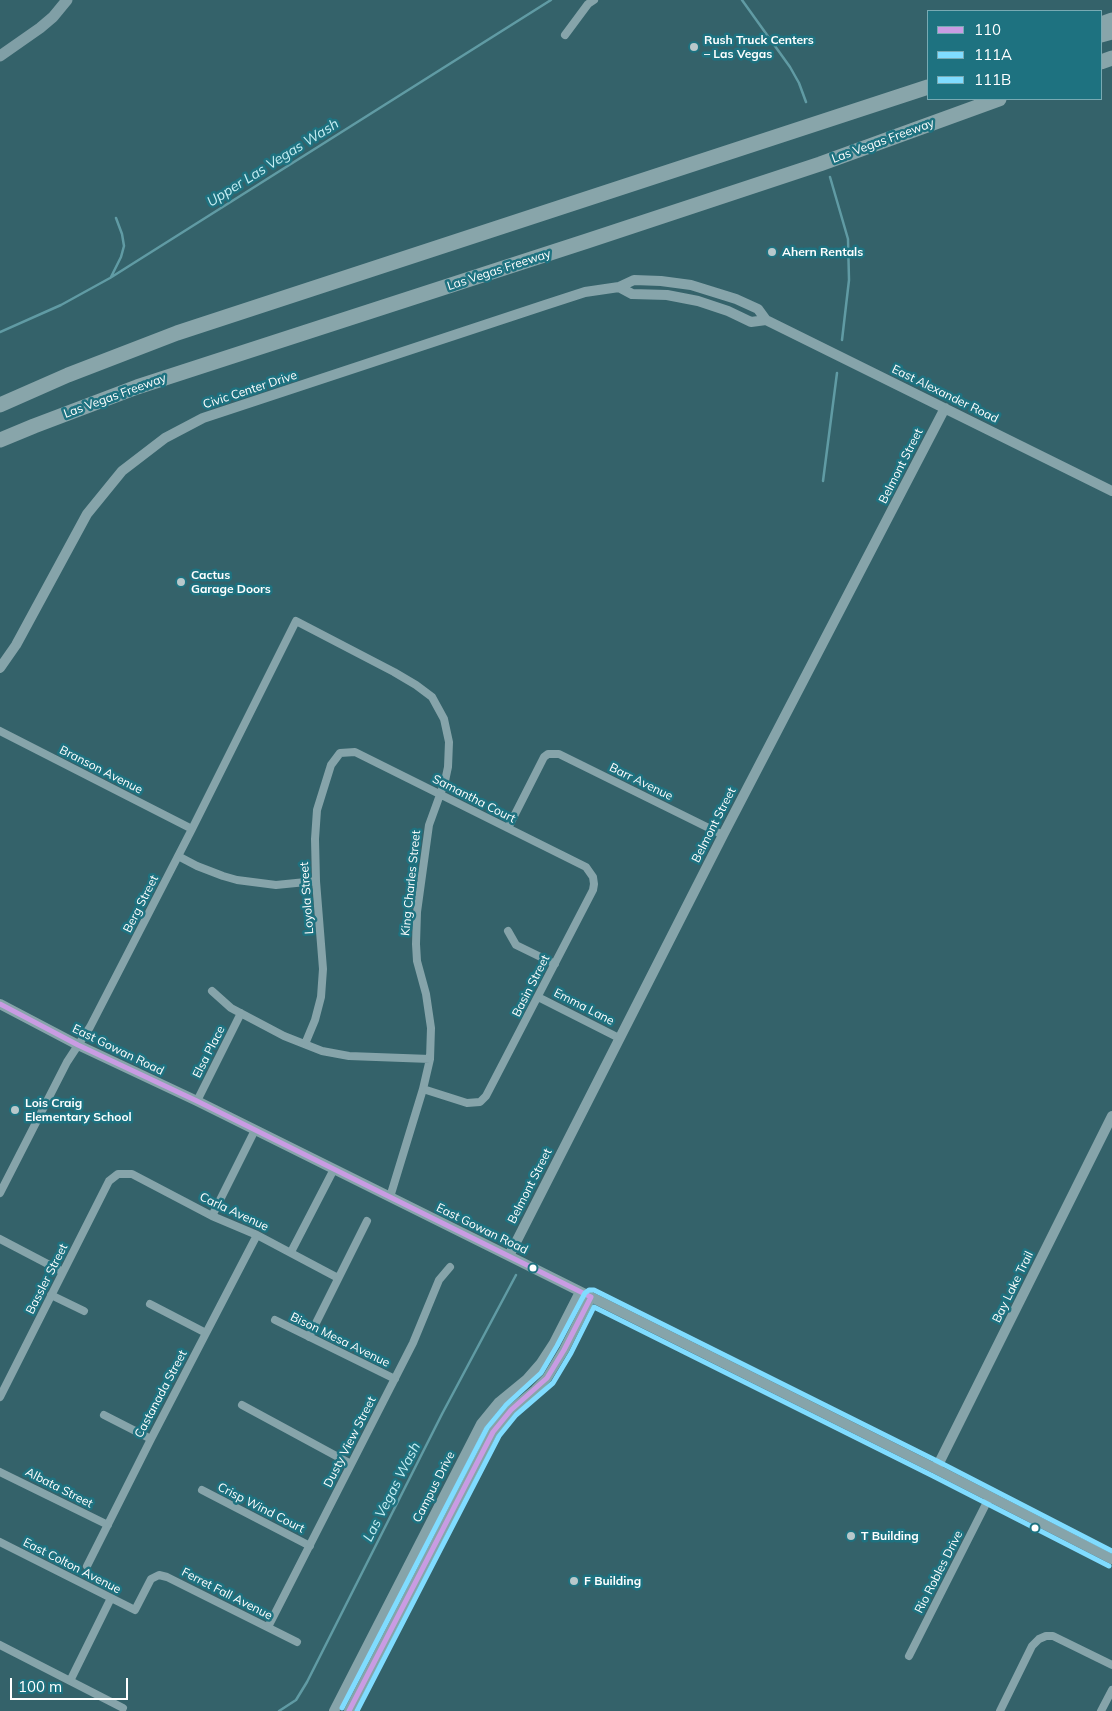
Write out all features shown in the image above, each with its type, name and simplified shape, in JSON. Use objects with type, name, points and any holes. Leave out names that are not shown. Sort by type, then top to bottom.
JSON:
[{"type":"highway","points":[[0,405],[68,375],[177,333],[927,88]]},
{"type":"highway","name":"Las Vegas Freeway","points":[[0,440],[137,387],[792,173],[996,100]]},
{"type":"main road","points":[[0,56],[40,28],[53,17],[67,0]]},
{"type":"street","points":[[565,35],[588,4],[594,0]]},
{"type":"street","name":"East Alexander Road","points":[[619,287],[634,280],[691,285],[712,290],[758,309],[766,320],[1112,491]]},
{"type":"street","name":"East Alexander Road","points":[[619,287],[632,294],[667,295],[698,301],[728,311],[751,322],[766,320]]},
{"type":"street","name":"Civic Center Drive","points":[[0,668],[16,646],[86,514],[122,471],[165,438],[203,418],[585,292],[619,287]]},
{"type":"street","name":"Belmont Street","points":[[509,1256],[723,835],[945,408]]},
{"type":"street","name":"King Charles Street","points":[[296,621],[394,672],[432,697],[444,719],[449,742],[448,768],[445,782],[429,825],[417,912],[418,961],[426,994],[431,1028],[430,1059],[424,1089],[390,1197]]},
{"type":"street","name":"Berg Street","points":[[0,1193],[68,1062],[90,1027],[296,621]]},
{"type":"street","name":"Branson Avenue","points":[[0,731],[192,829]]},
{"type":"street","name":"Samantha Court","points":[[340,754],[355,752],[586,867],[593,877]]},
{"type":"street","name":"Loyola Street","points":[[305,1044],[316,1020],[321,997],[323,969],[316,881],[315,839],[317,810],[331,765],[340,754]]},
{"type":"street","name":"Barr Avenue","points":[[508,828],[544,757],[548,754],[559,754],[723,835]]},
{"type":"street","points":[[178,856],[197,866],[237,880],[276,884],[316,881]]},
{"type":"street","name":"Basin Street","points":[[424,1089],[466,1103],[480,1102],[486,1096],[593,890],[593,877]]},
{"type":"street","points":[[508,932],[516,944],[555,964]]},
{"type":"street","points":[[212,991],[231,1008],[284,1036],[322,1051],[349,1056],[430,1059]]},
{"type":"street","name":"Emma Lane","points":[[538,997],[619,1038]]},
{"type":"street","name":"East Gowan Road","points":[[0,1004],[936,1469],[989,1498],[1112,1559]]},
{"type":"street","name":"Elsa Place","points":[[197,1101],[241,1013]]},
{"type":"street","name":"Bay Lake Trail","points":[[936,1469],[1112,1116]]},
{"type":"street","points":[[212,1216],[255,1130]]},
{"type":"street","points":[[291,1252],[334,1169]]},
{"type":"street","name":"Carla Avenue","points":[[118,1174],[132,1174],[212,1216],[291,1252],[338,1278]]},
{"type":"street","name":"Bassler Street","points":[[0,1397],[109,1181],[118,1174]]},
{"type":"street","points":[[309,1337],[367,1221]]},
{"type":"street","name":"Castanada Street","points":[[87,1566],[150,1439],[257,1235]]},
{"type":"street","points":[[0,1239],[63,1272]]},
{"type":"street","name":"Dusty View Street","points":[[268,1627],[413,1343],[439,1280],[450,1267]]},
{"type":"street","name":"Campus Drive","points":[[334,1711],[481,1424],[499,1402],[527,1379],[541,1363],[554,1343],[580,1292]]},
{"type":"street","points":[[51,1295],[84,1311]]},
{"type":"street","points":[[349,1711],[493,1432],[511,1410],[547,1378],[564,1350],[591,1297]]},
{"type":"street","points":[[150,1304],[206,1333]]},
{"type":"street","name":"Bison Mesa Avenue","points":[[275,1320],[395,1379]]},
{"type":"street","points":[[242,1405],[352,1464]]},
{"type":"street","points":[[104,1415],[150,1439]]},
{"type":"street","name":"Albata Street","points":[[0,1472],[108,1525]]},
{"type":"street","name":"Crisp Wind Court","points":[[202,1490],[310,1546]]},
{"type":"street","name":"Rio Robles Drive","points":[[909,1656],[989,1498]]},
{"type":"street","name":"East Colton Avenue","points":[[0,1542],[135,1610]]},
{"type":"street","points":[[420,1543],[432,1549]]},
{"type":"street","name":"Ferret Fall Avenue","points":[[135,1610],[151,1579],[159,1575],[168,1577],[297,1642]]},
{"type":"street","points":[[70,1681],[111,1598]]},
{"type":"street","points":[[1000,1711],[1032,1646],[1039,1639],[1046,1636],[1054,1636],[1112,1665]]},
{"type":"street","points":[[0,1646],[123,1708]]},
{"type":"street","points":[[357,1665],[370,1671]]},
{"type":"street","points":[[1101,1711],[1112,1690]]},
{"type":"waterway","name":"Upper Las Vegas Wash","points":[[0,332],[61,305],[110,278],[551,0]]},
{"type":"waterway","name":"Las Vegas Wash","points":[[742,0],[790,67],[799,83],[806,102]]},
{"type":"waterway","name":"Las Vegas Wash","points":[[830,177],[848,239],[849,280],[842,340]]},
{"type":"waterway","points":[[111,277],[124,246],[116,218]]},
{"type":"waterway","name":"Las Vegas Wash","points":[[823,481],[837,373]]},
{"type":"waterway","name":"Las Vegas Wash","points":[[279,1711],[296,1700],[307,1682],[442,1414],[516,1275]]},
{"type":"transit line","name":"110","points":[[0,1004],[78,1045],[197,1101],[591,1297],[564,1350],[547,1378],[511,1410],[493,1432],[349,1711]]},
{"type":"transit line","name":"111B","points":[[342,1708],[487,1428],[506,1405],[541,1373],[585,1293],[589,1290],[594,1290],[939,1462],[1112,1551]]},
{"type":"transit line","name":"111A","points":[[357,1711],[499,1436],[516,1415],[553,1383],[571,1353],[594,1307],[1109,1566]]},
{"type":"place","name":"Rush Truck Centers – Las Vegas","points":[[694,47]]},
{"type":"place","name":"Ahern Rentals","points":[[772,252]]},
{"type":"place","name":"Cactus Garage Doors","points":[[181,582]]},
{"type":"place","name":"Lois Craig Elementary School","points":[[15,1110]]},
{"type":"place","name":"T Building","points":[[851,1536]]},
{"type":"place","name":"F Building","points":[[574,1581]]}]
